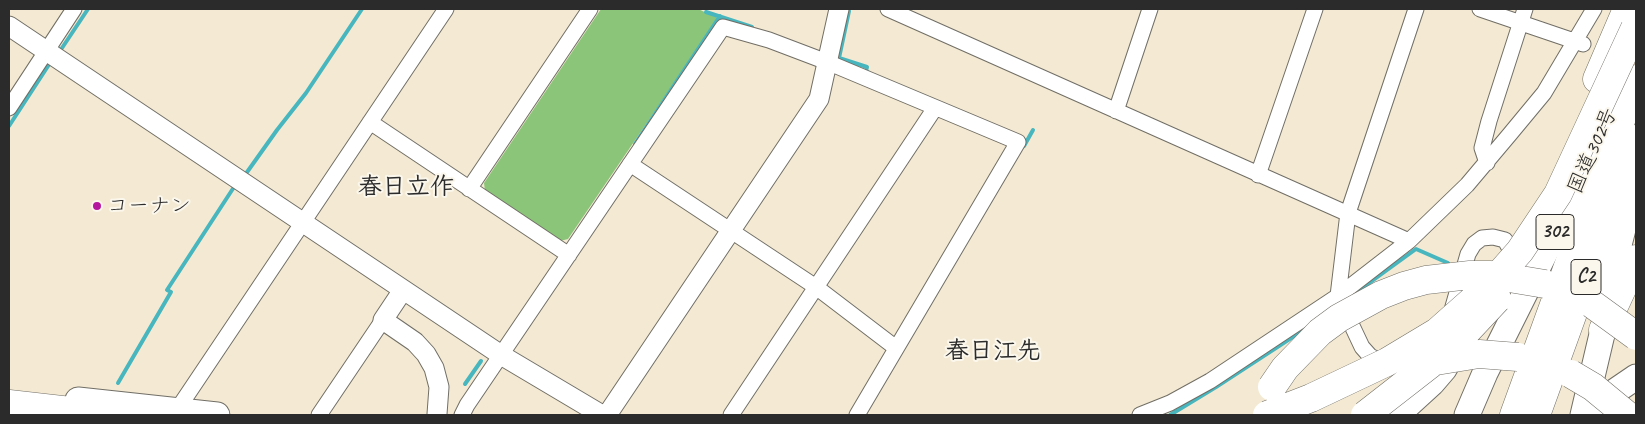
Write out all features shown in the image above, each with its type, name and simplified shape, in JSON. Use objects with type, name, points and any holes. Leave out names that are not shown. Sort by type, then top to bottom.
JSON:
[{"type":"highway","points":[[1462,415],[1489,328],[1515,258],[1580,122],[1627,9]]},
{"type":"highway","points":[[1365,415],[1451,348],[1493,304],[1519,267],[1558,194],[1636,26]]},
{"type":"highway","name":"国道302号","points":[[1466,415],[1572,199],[1597,144],[1629,59]]},
{"type":"highway","name":"C2","points":[[1514,415],[1629,59]]},
{"type":"highway","name":"C2","points":[[1536,415],[1636,139]]},
{"type":"highway","points":[[1583,415],[1603,330],[1620,241],[1636,178]]},
{"type":"highway","points":[[1267,415],[1311,398],[1387,362],[1436,332],[1490,284],[1520,251],[1558,194]]},
{"type":"highway","points":[[1603,330],[1636,259]]},
{"type":"highway","points":[[1258,415],[1272,387],[1285,368],[1320,332],[1338,318],[1380,294],[1426,280],[1448,276],[1491,275],[1545,284],[1592,304],[1636,336]]},
{"type":"highway","points":[[1397,415],[1432,383],[1444,369],[1480,306],[1503,289]]},
{"type":"highway","points":[[1320,415],[1397,373],[1450,357],[1479,354],[1518,357],[1557,368],[1593,386],[1627,415]]},
{"type":"highway","points":[[1591,415],[1624,384],[1636,377]]},
{"type":"highway","points":[[9,392],[217,415]]},
{"type":"highway","points":[[9,404],[106,415]]},
{"type":"street","points":[[9,108],[74,9]]},
{"type":"street","points":[[177,410],[446,9]]},
{"type":"street","points":[[469,189],[590,9]]},
{"type":"street","points":[[606,415],[819,99],[839,9]]},
{"type":"street","points":[[888,9],[1409,241]]},
{"type":"street","points":[[1116,111],[1150,9]]},
{"type":"street","points":[[1258,175],[1315,9]]},
{"type":"street","points":[[1416,9],[1348,213],[1338,296],[1362,347],[1370,356],[1387,365],[1410,366],[1426,358],[1441,336],[1449,320],[1468,254],[1474,244],[1482,238],[1500,238],[1508,243],[1515,258]]},
{"type":"street","points":[[1480,9],[1523,16],[1580,43]]},
{"type":"street","points":[[1140,415],[1170,403],[1210,381],[1338,296],[1369,274],[1409,241],[1468,185],[1544,93],[1580,43],[1594,9]]},
{"type":"street","points":[[1488,162],[1482,148],[1484,139],[1523,16]]},
{"type":"street","points":[[9,26],[501,355],[602,415]]},
{"type":"street","points":[[462,415],[723,27],[768,40],[827,62],[1018,142],[857,415]]},
{"type":"street","points":[[730,415],[935,108]]},
{"type":"street","points":[[370,122],[569,255]]},
{"type":"street","points":[[630,164],[816,287],[896,348]]},
{"type":"street","points":[[319,415],[403,290]]},
{"type":"street","points":[[383,320],[415,342],[426,354],[434,368],[439,387],[437,414]]},
{"type":"green space","points":[[601,9],[698,9],[718,18],[568,239],[560,241],[485,191],[484,183]]},
{"type":"waterway","points":[[60,51],[88,9]]},
{"type":"waterway","points":[[245,175],[306,93],[362,9]]},
{"type":"waterway","points":[[849,11],[839,58],[867,67],[866,71],[869,73]]},
{"type":"waterway","points":[[706,12],[752,27]]},
{"type":"waterway","points":[[635,144],[720,16]]},
{"type":"waterway","points":[[9,126],[50,63]]},
{"type":"waterway","points":[[1024,146],[1033,130]]},
{"type":"waterway","points":[[118,383],[171,292],[167,290],[234,187]]},
{"type":"waterway","points":[[1354,294],[1416,249],[1448,263]]},
{"type":"waterway","points":[[1170,415],[1305,329]]},
{"type":"waterway","points":[[465,384],[481,361]]},
{"type":"place","name":"コーナン","points":[[97,206]]},
{"type":"district","name":"春日立作","points":[[406,188]]},
{"type":"district","name":"春日江先","points":[[993,352]]}]
